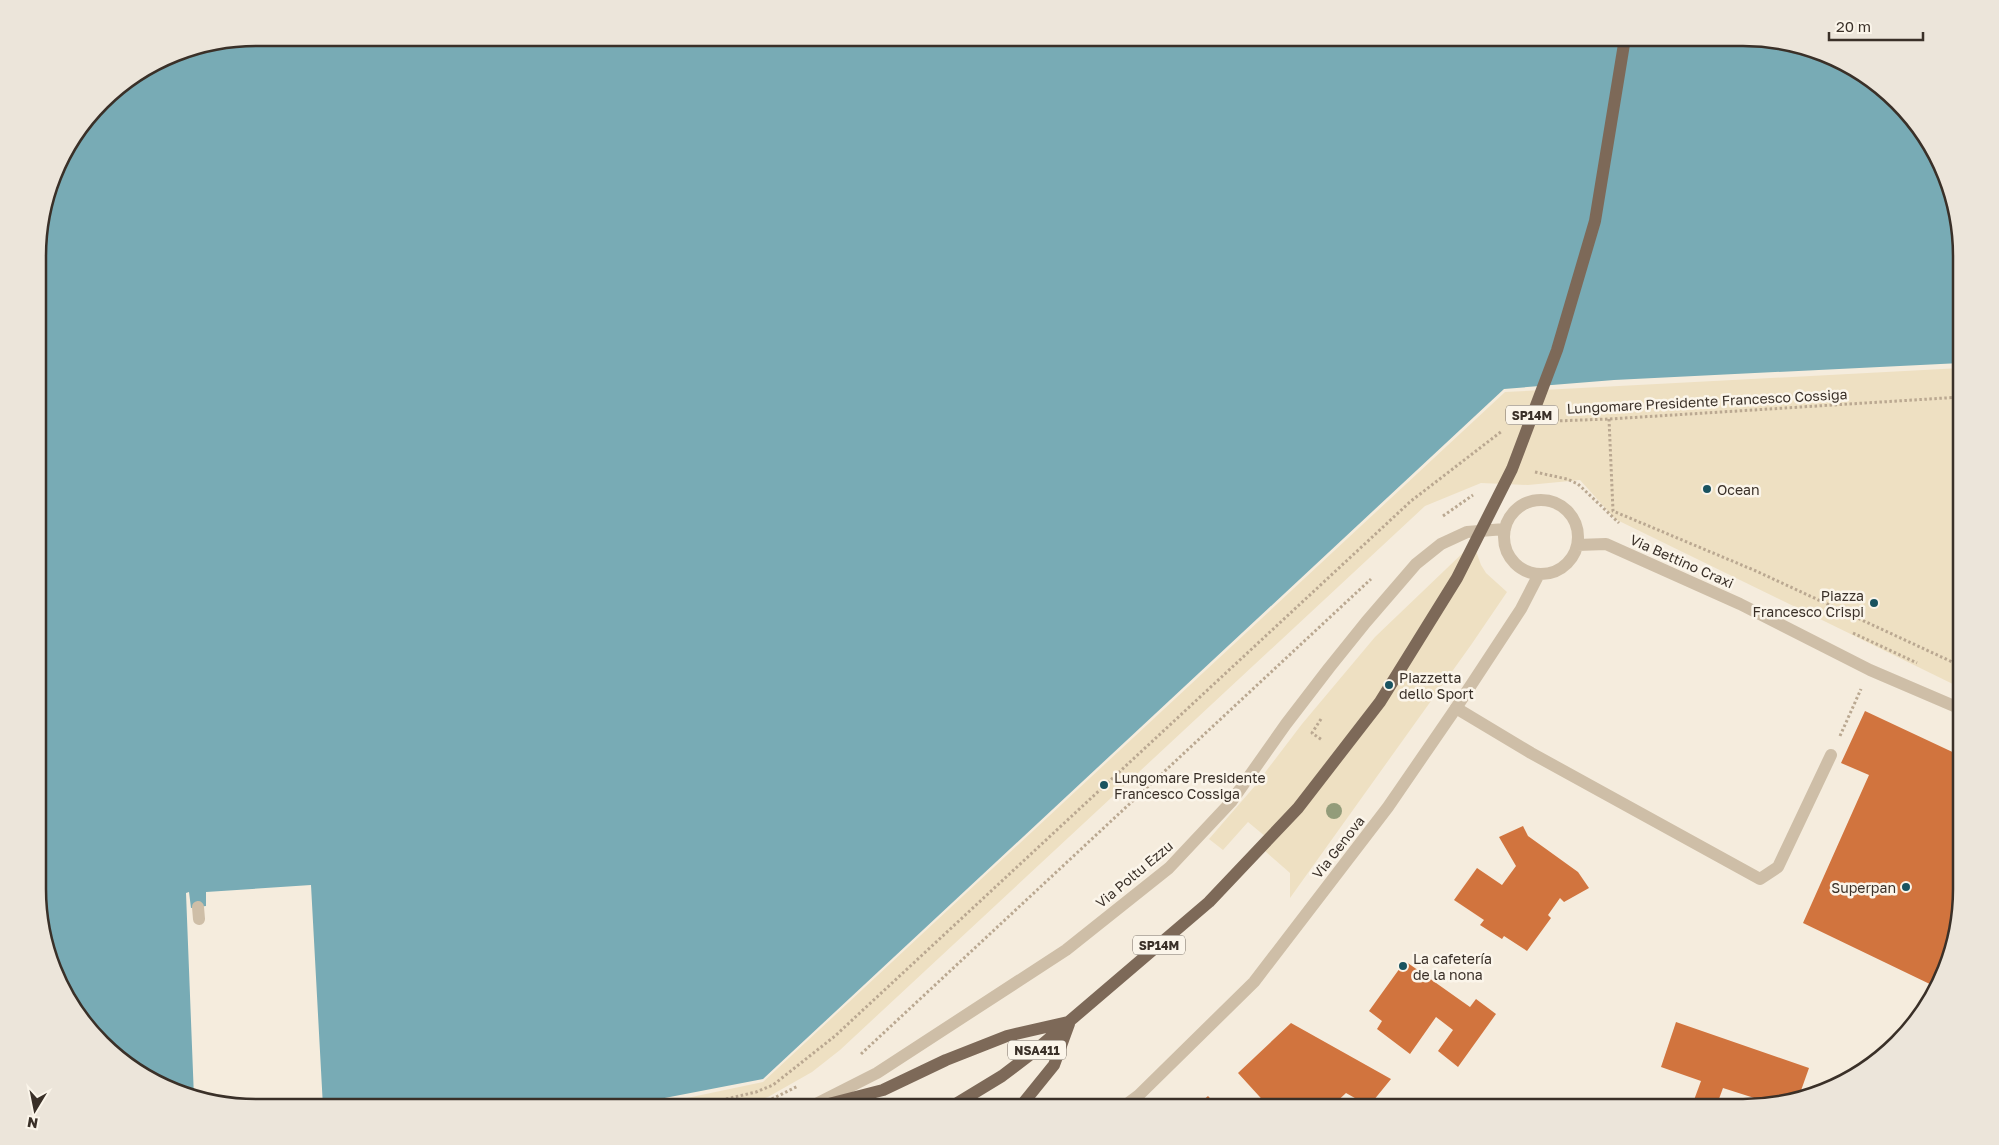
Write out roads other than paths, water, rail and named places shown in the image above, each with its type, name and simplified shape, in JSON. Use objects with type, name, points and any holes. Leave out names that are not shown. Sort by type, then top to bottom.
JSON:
[{"type":"main road","name":"SP14M","points":[[1070,1022],[1209,902],[1298,808],[1380,702],[1457,578],[1512,469],[1557,350],[1595,221],[1624,46]]},
{"type":"main road","name":"NSA411","points":[[964,1099],[1002,1076],[1070,1022]]},
{"type":"main road","points":[[1026,1099],[1054,1065],[1070,1022]]},
{"type":"main road","points":[[848,1099],[883,1090],[946,1060],[1007,1036],[1070,1022]]},
{"type":"street","points":[[1542,500],[1554,502],[1572,516],[1577,527],[1577,545],[1570,560],[1562,568],[1551,573],[1539,574],[1526,571],[1516,564],[1508,554],[1504,542],[1505,529],[1510,517],[1518,508],[1530,502],[1542,500]]},
{"type":"street","name":"Via Poltu Ezzu","points":[[826,1099],[877,1073],[1066,950],[1169,868],[1231,802],[1286,724],[1329,668],[1371,615],[1416,564],[1441,544],[1467,532],[1505,529]]},
{"type":"street","name":"Via Bettino Craxi","points":[[1577,545],[1606,544],[1740,604],[1870,670],[1953,706]]},
{"type":"street","name":"Via Genova","points":[[1133,1099],[1254,982],[1388,808],[1521,609],[1539,574]]},
{"type":"street","points":[[1456,708],[1531,753],[1760,879],[1778,867],[1831,755]]},
{"type":"water","points":[[257,46],[1742,46],[1770,48],[1797,53],[1823,62],[1848,74],[1881,98],[1901,118],[1925,152],[1937,176],[1946,202],[1951,229],[1953,257],[1953,363],[1614,380],[1504,389],[763,1079],[659,1099],[323,1099],[311,885],[206,892],[206,906],[191,908],[189,892],[186,893],[194,1089],[151,1071],[118,1047],[98,1027],[74,994],[57,956],[50,929],[46,888],[46,257],[50,216],[62,176],[74,152],[98,118],[118,98],[151,74],[176,62],[216,50]]},
{"type":"place","name":"Ocean","points":[[1707,489]]},
{"type":"place","name":"Piazza Francesco Crispi","points":[[1874,603]]},
{"type":"place","name":"Piazzetta dello Sport","points":[[1389,685]]},
{"type":"place","name":"Lungomare Presidente Francesco Cossiga","points":[[1104,785]]},
{"type":"place","name":"Superpan","points":[[1906,887]]},
{"type":"place","name":"La cafetería de la nona","points":[[1403,966]]}]
